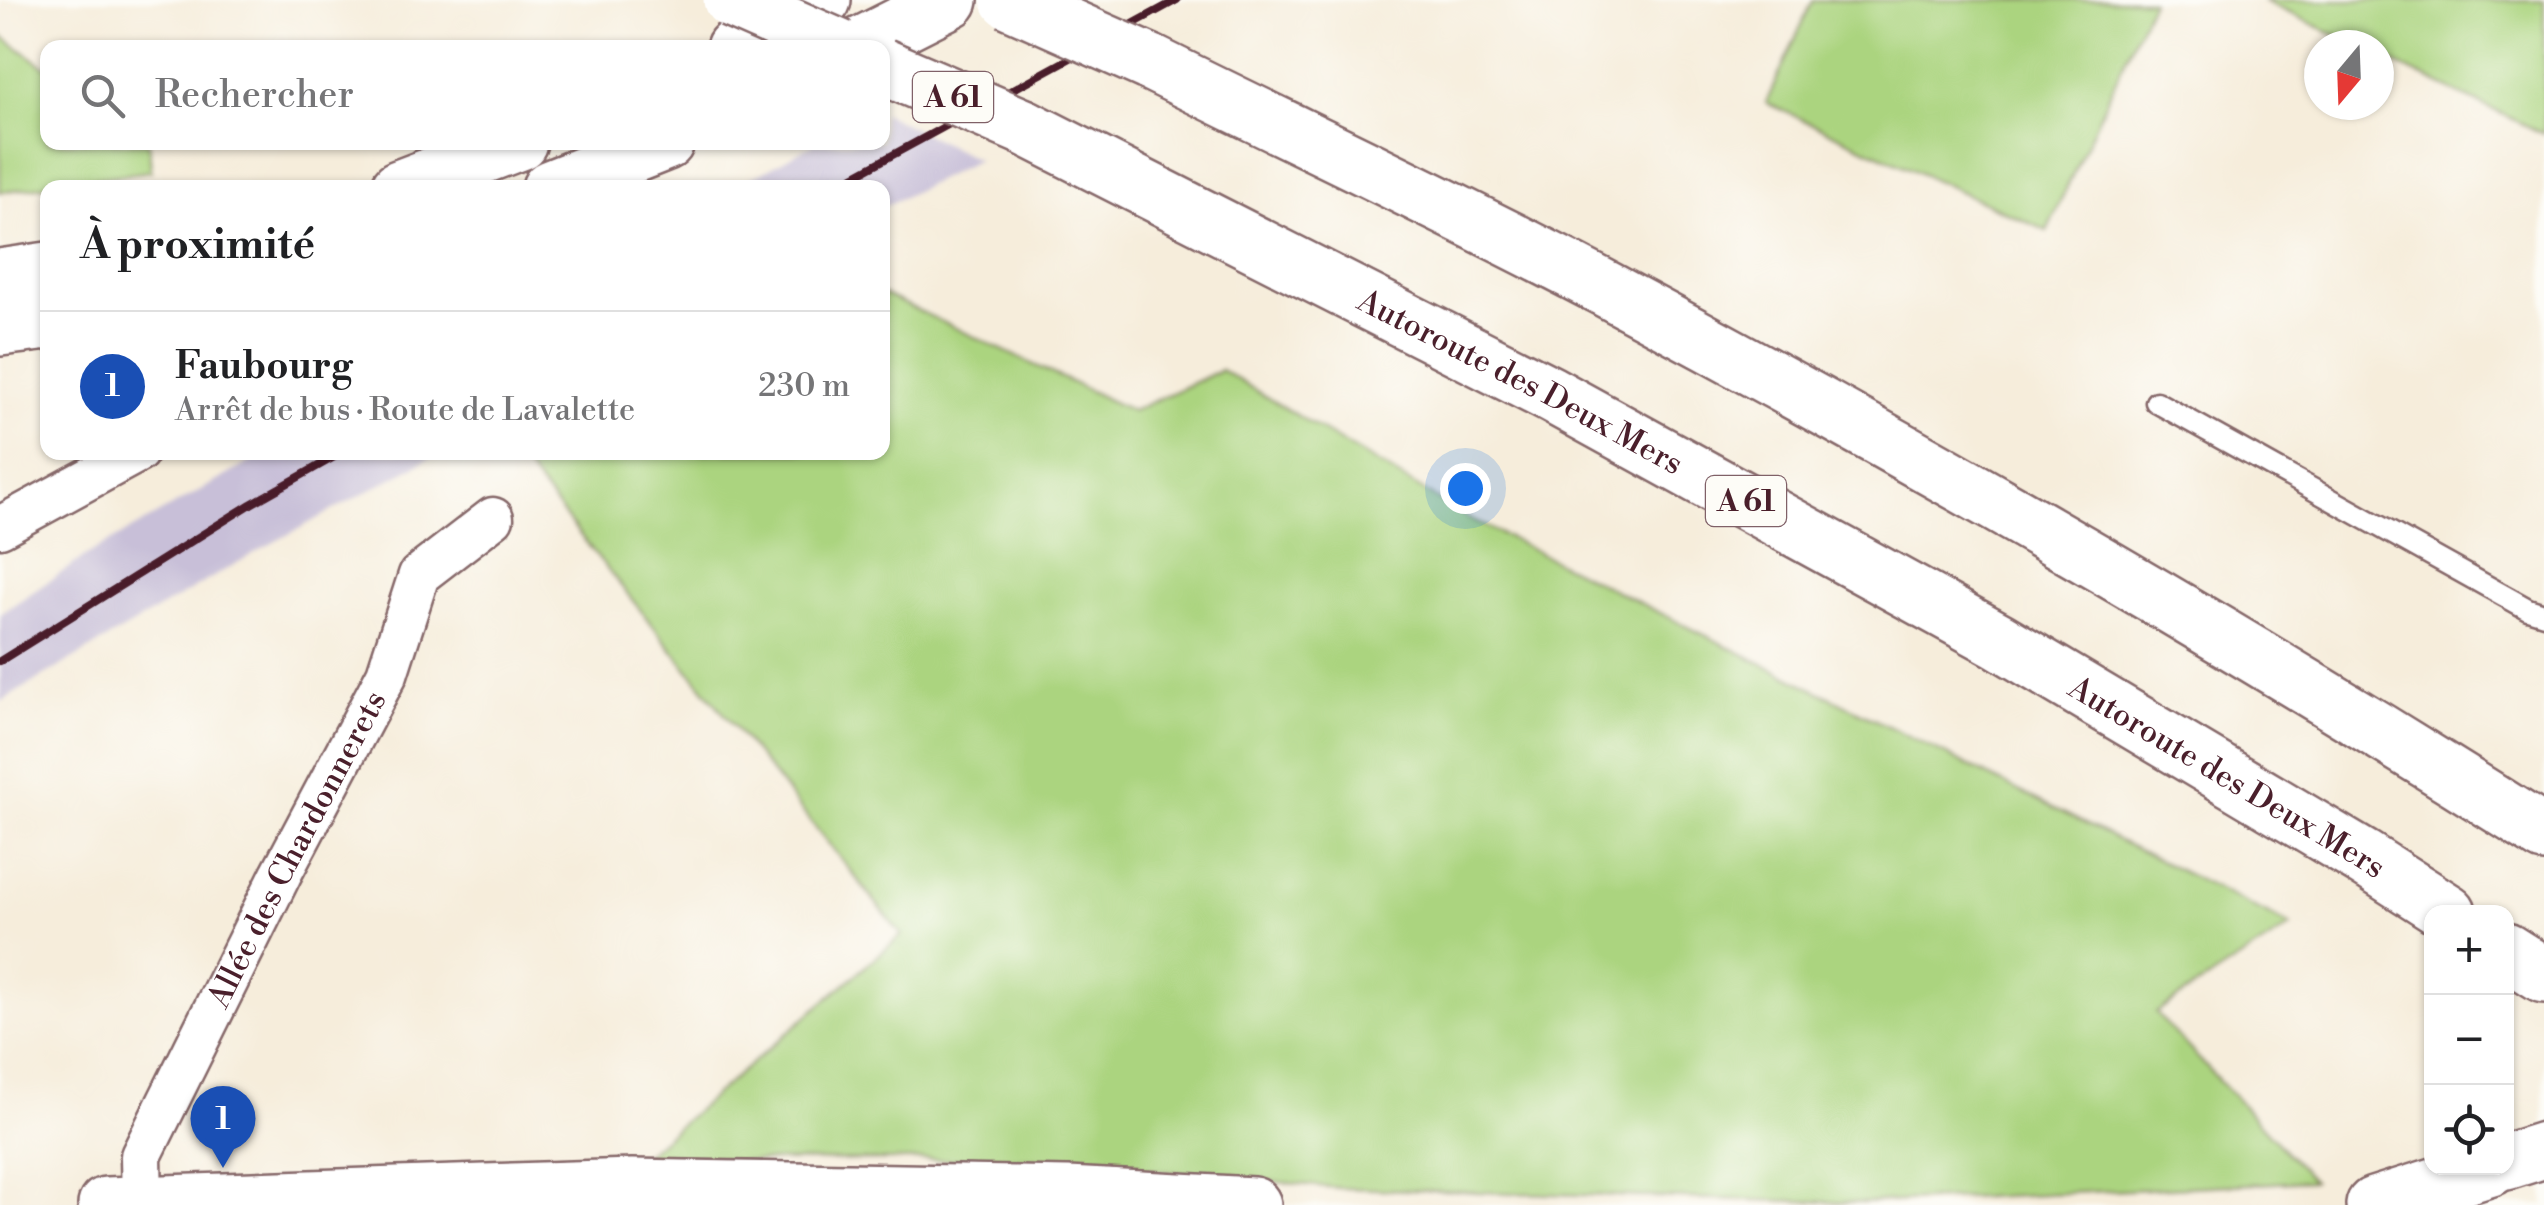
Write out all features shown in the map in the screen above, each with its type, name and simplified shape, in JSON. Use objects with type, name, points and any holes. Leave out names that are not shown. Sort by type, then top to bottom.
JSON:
[{"type":"main road","points":[[731,0],[822,40]]},
{"type":"main road","points":[[749,40],[823,0]]},
{"type":"main road","points":[[871,40],[950,0]]},
{"type":"main road","points":[[1009,0],[1148,62],[1606,290],[2008,511],[2544,834]]},
{"type":"main road","name":"Autoroute des Deux Mers","points":[[890,69],[1024,128],[1550,394],[1964,621],[2437,905]]},
{"type":"main road","points":[[420,180],[497,150]]},
{"type":"main road","points":[[570,180],[646,150]]},
{"type":"main road","points":[[0,276],[40,271]]},
{"type":"main road","points":[[0,328],[40,323]]},
{"type":"main road","points":[[2514,955],[2544,975]]},
{"type":"main road","points":[[2514,1159],[2544,1150]]},
{"type":"main road","points":[[2374,1205],[2469,1175]]},
{"type":"main road","points":[[106,1205],[632,1187],[853,1197],[1068,1195],[1253,1205]]},
{"type":"street","points":[[0,527],[123,460]]},
{"type":"street","name":"Allée des Chardonnerets","points":[[142,1204],[142,1156],[281,874],[387,674],[419,575],[493,518]]},
{"type":"lane","points":[[2156,402],[2528,609],[2544,614]]},
{"type":"shaded area","points":[[890,116],[978,160],[890,204],[890,180],[748,180],[802,150],[890,150]]},
{"type":"shaded area","points":[[254,460],[426,460],[256,552],[0,702],[0,614],[92,552]]},
{"type":"green space","points":[[1813,0],[2152,0],[2047,231],[1766,103]]},
{"type":"green space","points":[[2262,0],[2544,0],[2544,134],[2394,63],[2394,30],[2325,30]]},
{"type":"green space","points":[[0,35],[40,63],[40,150],[150,150],[151,171],[86,180],[40,180],[40,186],[0,192]]},
{"type":"green space","points":[[890,297],[1132,411],[1221,370],[1467,517],[2291,926],[2156,1013],[2313,1181],[1862,1203],[1339,1188],[1035,1159],[636,1162],[902,935],[520,460],[890,460]]},
{"type":"railway","points":[[847,180],[1177,0]]},
{"type":"railway","points":[[0,661],[251,504],[329,460]]},
{"type":"place","name":"Faubourg","points":[[223,1168]]}]
